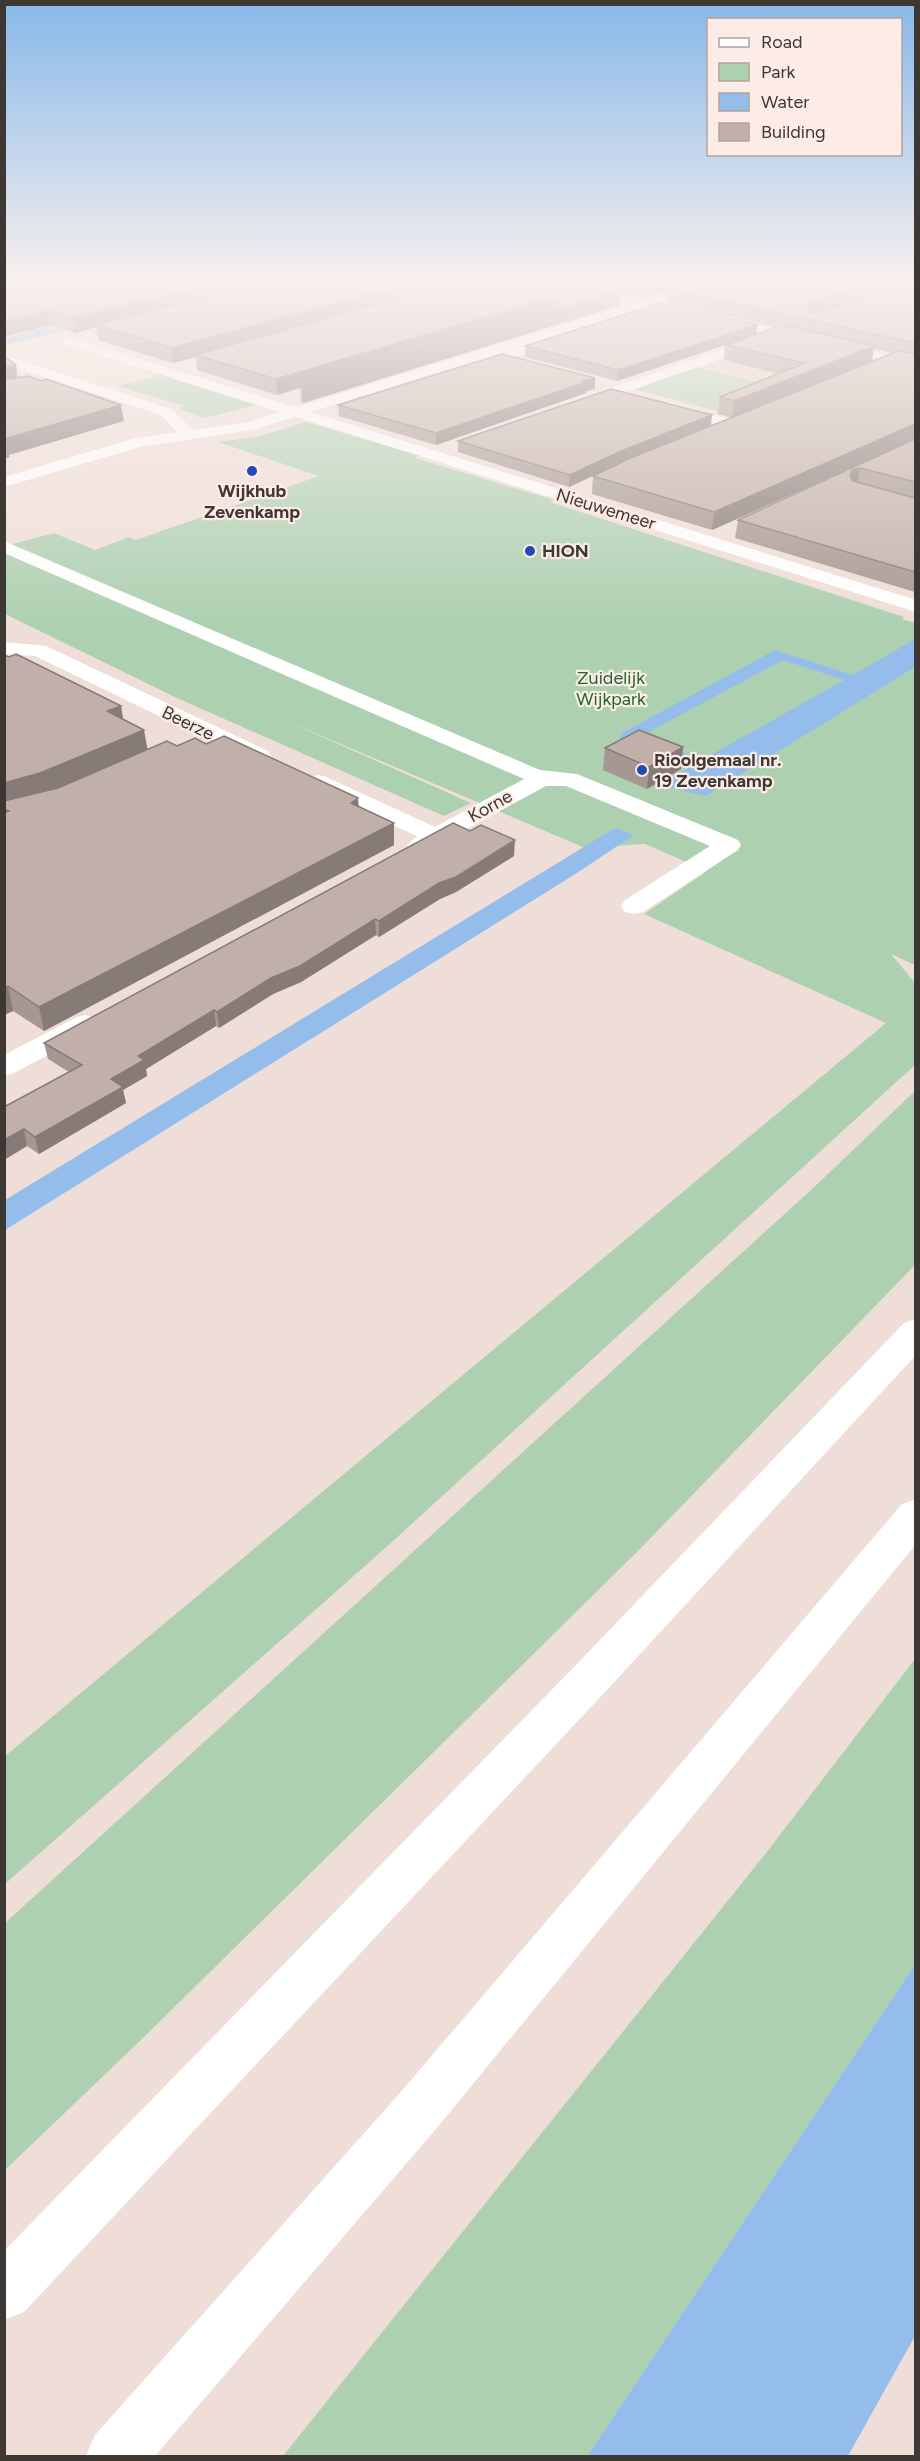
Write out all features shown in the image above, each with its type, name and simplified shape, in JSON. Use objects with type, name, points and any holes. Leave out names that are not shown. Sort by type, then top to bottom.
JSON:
[{"type":"main road","points":[[122,398],[166,412],[187,432]]},
{"type":"main road","name":"Nieuwemeer","points":[[258,398],[915,606]]},
{"type":"main road","points":[[4,474],[131,437],[247,427],[292,408],[326,398]]},
{"type":"main road","points":[[292,408],[334,398]]},
{"type":"main road","points":[[560,410],[595,398]]},
{"type":"main road","points":[[638,398],[738,423],[712,434]]},
{"type":"main road","points":[[4,482],[138,442],[187,432]]},
{"type":"main road","points":[[432,454],[453,447]]},
{"type":"main road","points":[[567,497],[586,488]]},
{"type":"main road","points":[[709,541],[729,532]]},
{"type":"main road","points":[[735,549],[755,540]]},
{"type":"main road","points":[[4,546],[533,774],[551,779]]},
{"type":"main road","name":"Beerze","points":[[4,648],[39,650],[201,739],[294,771],[436,836]]},
{"type":"main road","name":"Korne","points":[[394,859],[542,778],[569,779],[729,845],[634,906]]},
{"type":"main road","points":[[4,1067],[109,1011]]},
{"type":"main road","points":[[4,2292],[590,1680],[915,1332]]},
{"type":"main road","points":[[116,2457],[418,2111],[915,1515]]},
{"type":"green space","points":[[157,398],[233,398],[256,405],[205,418],[179,409],[184,406]]},
{"type":"green space","points":[[667,398],[789,398],[740,417]]},
{"type":"green space","name":"Zuidelijk Wijkpark","points":[[306,422],[418,455],[415,458],[554,500],[550,502],[904,617],[902,619],[916,623],[915,965],[891,954],[915,983],[915,1065],[382,1551],[5,1884],[5,1756],[886,1023],[644,914],[707,871],[645,844],[585,848],[282,719],[471,803],[444,816],[177,698],[5,614],[4,602],[7,601],[5,599],[5,546],[54,533],[95,550],[129,537],[136,540],[319,476],[218,442],[256,437]]},
{"type":"green space","points":[[915,1091],[915,1265],[640,1549],[143,2038],[5,2170],[5,1923],[811,1190]]},
{"type":"green space","points":[[915,1659],[915,1964],[587,2456],[283,2456],[766,1853]]},
{"type":"water","points":[[915,639],[915,667],[706,796],[662,786],[688,768],[620,739],[622,733],[775,650],[853,675]],"holes":[[[783,660],[844,680],[702,760],[641,736]]]},
{"type":"water","points":[[615,828],[634,835],[577,873],[5,1230],[5,1200]]},
{"type":"water","points":[[915,1964],[915,2336],[848,2456],[587,2456]]},
{"type":"building","points":[[4,398],[100,398],[121,405],[4,439]]},
{"type":"building","points":[[361,398],[539,398],[436,433],[338,405]]},
{"type":"building","points":[[585,398],[645,398],[712,415],[619,452],[570,475],[458,441]]},
{"type":"building","points":[[723,398],[742,398],[734,401]]},
{"type":"building","points":[[781,398],[915,398],[915,424],[714,512],[593,476],[633,457]]},
{"type":"building","points":[[915,439],[915,482],[860,468],[852,470],[850,476],[853,481],[915,498],[915,572],[738,520]]},
{"type":"building","points":[[16,654],[121,706],[107,711],[144,730],[40,773],[4,783],[4,655],[9,657]]},
{"type":"building","points":[[639,730],[683,747],[649,767],[605,748]]},
{"type":"building","points":[[224,736],[358,798],[351,803],[394,823],[39,1007],[8,986],[4,988],[4,813],[9,811],[4,809],[4,801],[58,788],[167,741],[177,746],[195,738],[206,744]]},
{"type":"building","points":[[453,823],[470,831],[481,825],[515,840],[456,877],[439,883],[379,921],[375,919],[300,966],[271,978],[217,1012],[214,1010],[138,1056],[144,1060],[111,1079],[123,1087],[35,1137],[24,1129],[4,1140],[4,1107],[82,1065],[44,1043]]},
{"type":"place","name":"Wijkhub Zevenkamp","points":[[252,471]]},
{"type":"place","name":"HION","points":[[530,551]]},
{"type":"place","name":"Rioolgemaal nr. 19 Zevenkamp","points":[[642,770]]}]
